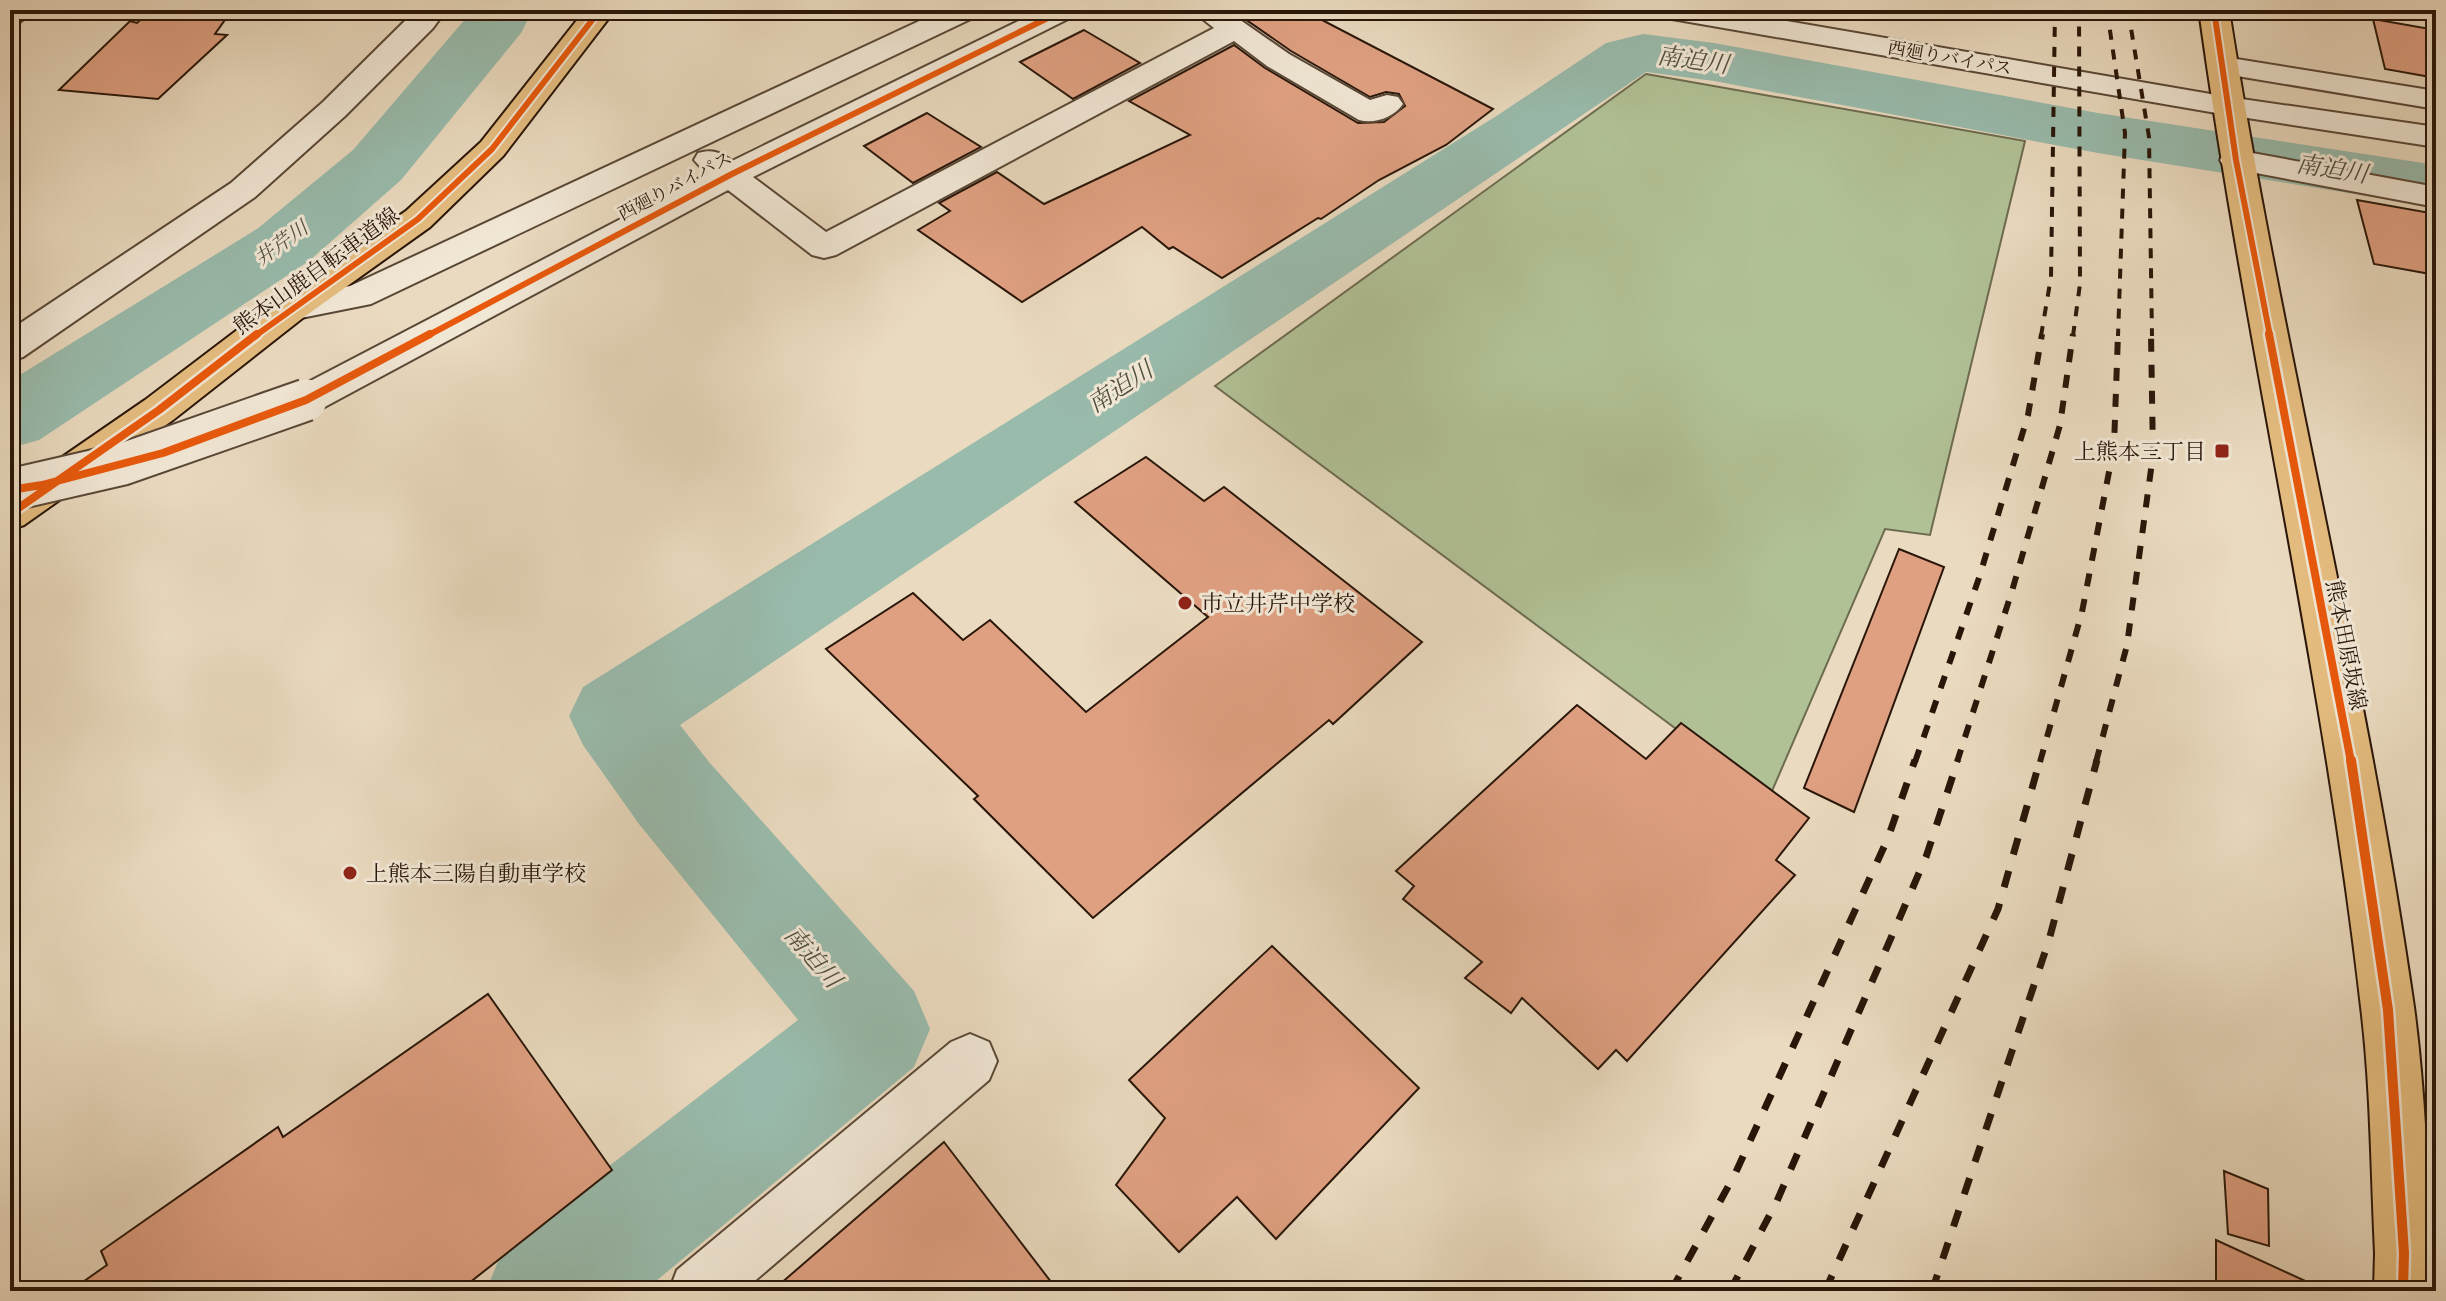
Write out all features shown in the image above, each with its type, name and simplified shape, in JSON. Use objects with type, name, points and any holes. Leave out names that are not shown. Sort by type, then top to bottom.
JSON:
[{"type":"main road","name":"熊本山鹿自転車道線","points":[[10,514],[159,410],[291,308],[418,219],[492,149],[600,10]]},
{"type":"main road","name":"熊本田原坂線","points":[[2214,10],[2236,160],[2351,761],[2383,978],[2404,1253],[2403,1291]]},
{"type":"street","points":[[10,16],[20,10]]},
{"type":"street","points":[[10,348],[243,190],[334,109],[423,22],[431,10]]},
{"type":"street","points":[[291,308],[358,296],[967,10]]},
{"type":"street","name":"西廻りバイパス","points":[[10,490],[42,485],[163,453],[306,400],[730,175],[1064,10]]},
{"type":"street","points":[[1205,10],[1236,28],[1278,60],[1370,113],[1387,104]]},
{"type":"street","name":"西廻りバイパス","points":[[1672,10],[1721,14],[2228,106],[2436,137]]},
{"type":"street","points":[[686,142],[824,247],[1236,28]]},
{"type":"street","points":[[2224,66],[2436,100]]},
{"type":"street","points":[[2236,160],[2436,197]]},
{"type":"street","points":[[698,1291],[970,1061]]},
{"type":"green space","points":[[1646,74],[2025,141],[1930,535],[1885,529],[1769,798],[1215,386]]},
{"type":"building","points":[[151,10],[232,10],[215,34],[227,35],[158,99],[59,90],[130,21],[137,23]]},
{"type":"building","points":[[1232,10],[1303,10],[1493,109],[1446,145],[1379,180],[1222,278],[1173,247],[1169,249],[1142,227],[1022,302],[918,230],[950,211],[939,203],[997,172],[1044,204],[1190,135],[1129,101],[1234,45],[1265,68],[1358,123],[1384,122],[1405,106],[1399,94],[1386,92],[1370,97],[1291,51]]},
{"type":"building","points":[[2373,19],[2436,30],[2436,78],[2385,69]]},
{"type":"building","points":[[1084,30],[1140,63],[1073,99],[1020,62]]},
{"type":"building","points":[[927,113],[981,147],[913,183],[864,146]]},
{"type":"building","points":[[2357,200],[2436,214],[2436,275],[2374,264]]},
{"type":"building","points":[[1146,457],[1204,501],[1224,487],[1422,642],[1333,724],[1329,720],[1093,918],[974,799],[978,796],[826,649],[913,593],[963,640],[990,620],[1086,712],[1208,617],[1075,502]]},
{"type":"building","points":[[1899,549],[1944,567],[1854,812],[1804,788]]},
{"type":"building","points":[[1577,705],[1646,759],[1681,723],[1809,818],[1776,860],[1795,875],[1627,1061],[1616,1050],[1598,1069],[1522,998],[1511,1013],[1465,978],[1482,962],[1403,899],[1414,886],[1396,871]]},
{"type":"building","points":[[1272,946],[1419,1088],[1276,1239],[1237,1197],[1179,1252],[1116,1185],[1165,1118],[1129,1080]]},
{"type":"building","points":[[488,994],[612,1170],[459,1291],[70,1291],[107,1265],[101,1251],[278,1127],[283,1137]]},
{"type":"building","points":[[944,1142],[1058,1291],[772,1291]]},
{"type":"building","points":[[2224,1171],[2268,1189],[2269,1246],[2228,1234]]},
{"type":"building","points":[[2216,1240],[2327,1291],[2216,1291]]},
{"type":"waterway","name":"井芹川","points":[[10,419],[283,245],[377,165],[499,20],[503,10]]},
{"type":"waterway","name":"南迫川","points":[[548,1291],[875,1029],[674,793],[617,716],[1522,129],[1628,56],[1643,53],[1714,62],[2098,133],[2436,186]]},
{"type":"railway","points":[[2041,336],[2051,277],[2055,10]]},
{"type":"railway","points":[[2073,336],[2080,284],[2079,10]]},
{"type":"railway","points":[[2107,10],[2125,133],[2118,336]]},
{"type":"railway","points":[[2128,10],[2149,137],[2152,336]]},
{"type":"railway","points":[[1915,762],[1979,578],[2028,415],[2042,334]]},
{"type":"railway","points":[[1957,762],[2012,591],[2060,425],[2073,334]]},
{"type":"railway","points":[[2040,762],[2082,612],[2114,446],[2118,334]]},
{"type":"railway","points":[[2096,762],[2127,645],[2153,455],[2151,334]]},
{"type":"railway","points":[[1671,1291],[1735,1174],[1888,838],[1915,760]]},
{"type":"railway","points":[[1730,1291],[1777,1201],[1926,857],[1958,760]]},
{"type":"railway","points":[[1825,1291],[1998,909],[2040,760]]},
{"type":"railway","points":[[1932,1291],[2049,940],[2097,760]]},
{"type":"cycle path","points":[[10,514],[159,410],[291,308],[418,219],[492,149],[600,10]]},
{"type":"cycle path","points":[[10,490],[42,485],[163,453],[306,400],[730,175],[1064,10]]},
{"type":"cycle path","points":[[2214,10],[2236,160],[2351,761],[2388,1010],[2404,1253],[2403,1291]]},
{"type":"place","name":"上熊本三丁目","points":[[2222,451]]},
{"type":"place","name":"市立井芹中学校","points":[[1185,603]]},
{"type":"place","name":"上熊本三陽自動車学校","points":[[350,873]]}]
